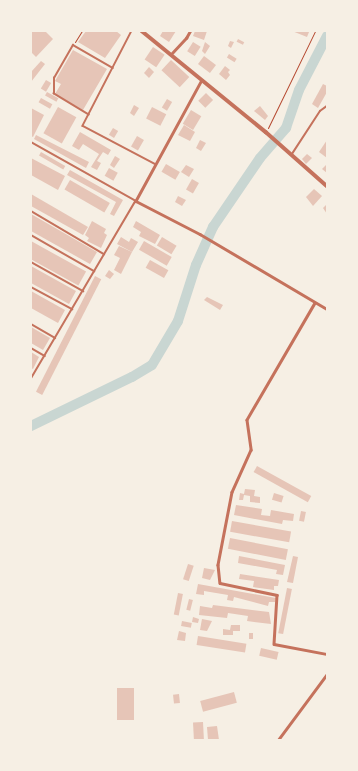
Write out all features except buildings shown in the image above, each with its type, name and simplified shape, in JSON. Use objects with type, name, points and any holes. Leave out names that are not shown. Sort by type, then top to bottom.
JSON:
[{"type":"street","points":[[142,31],[172,53],[202,80],[288,150],[327,186]]},
{"type":"street","points":[[172,53],[186,38],[190,31]]},
{"type":"street","points":[[202,80],[154,164],[136,201],[220,245],[327,309]]},
{"type":"street","points":[[316,303],[247,420],[252,450],[232,492],[218,566],[220,583],[277,595],[274,644],[327,654]]},
{"type":"street","points":[[278,740],[327,674]]},
{"type":"lane","points":[[132,31],[83,126],[154,164]]},
{"type":"lane","points":[[90,114],[54,92],[54,78],[73,45],[113,68]]},
{"type":"lane","points":[[292,154],[320,111],[327,106]]},
{"type":"lane","points":[[31,142],[136,201],[31,379]]},
{"type":"lane","points":[[31,211],[104,254]]},
{"type":"lane","points":[[31,236],[94,271]]},
{"type":"lane","points":[[31,262],[83,291]]},
{"type":"lane","points":[[31,287],[72,309]]},
{"type":"lane","points":[[31,324],[55,338]]},
{"type":"lane","points":[[31,348],[45,356]]},
{"type":"path","points":[[73,45],[82,31]]},
{"type":"path","points":[[266,132],[314,31]]},
{"type":"waterway","points":[[31,426],[132,377],[152,365],[178,321],[196,265],[213,227],[260,158],[286,128],[299,90],[327,36]]}]
